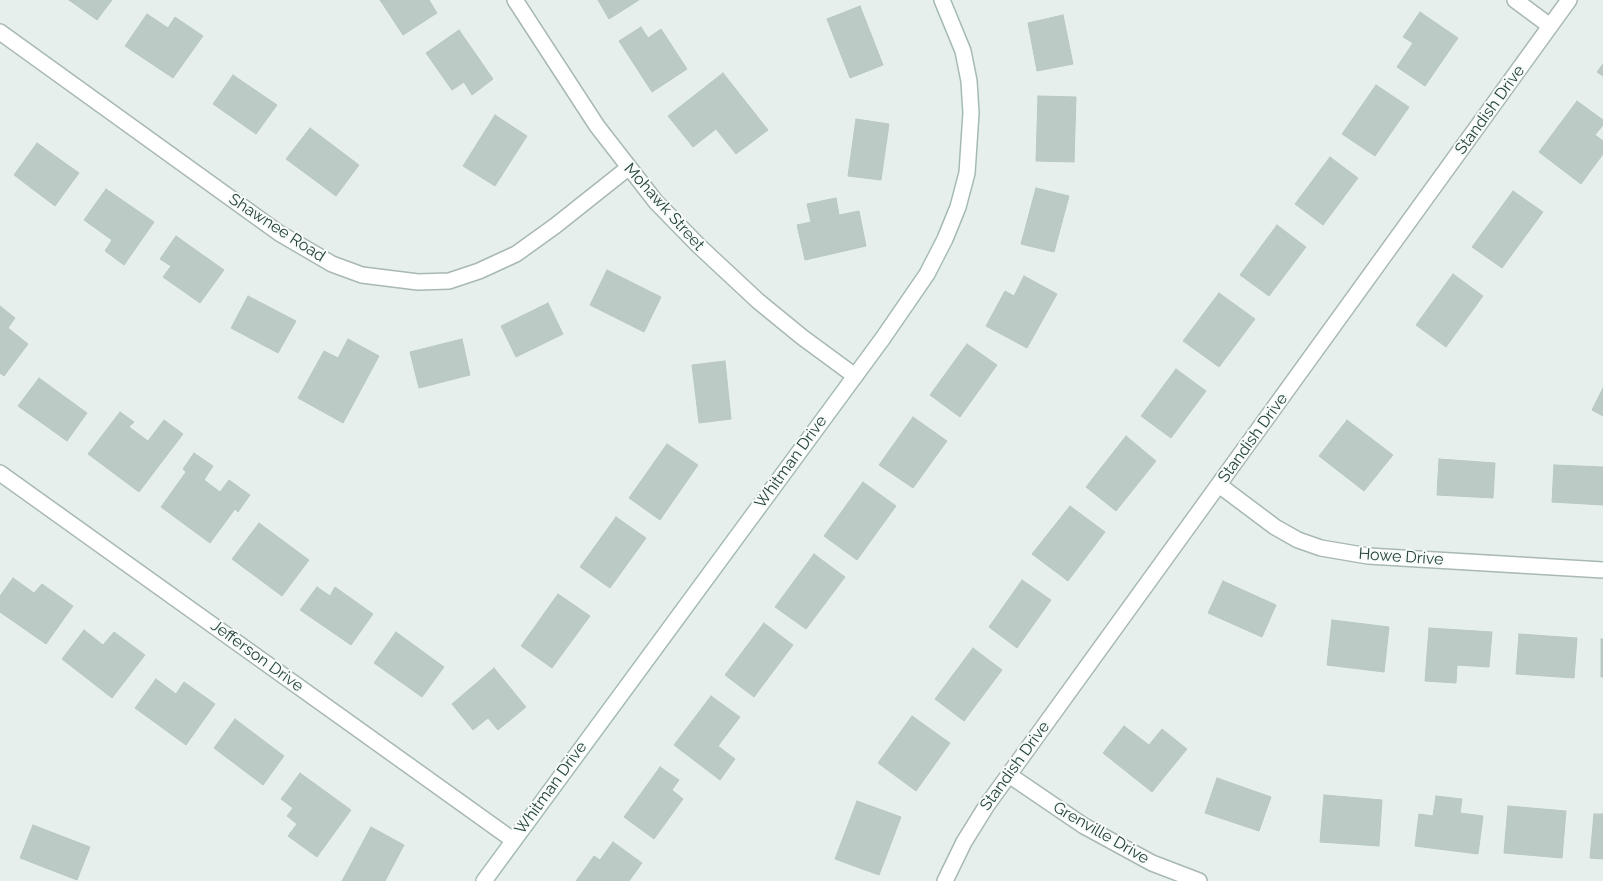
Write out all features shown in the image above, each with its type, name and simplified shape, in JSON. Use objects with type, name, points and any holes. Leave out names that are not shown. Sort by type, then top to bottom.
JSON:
[{"type":"street","name":"Mohawk Street","points":[[515,0],[591,118],[628,168],[662,208],[721,268],[802,337],[855,376]]},
{"type":"street","name":"Whitman Drive","points":[[484,881],[855,376],[927,274],[945,239],[958,207],[967,173],[971,113],[969,81],[963,52],[942,0]]},
{"type":"street","points":[[1515,0],[1550,26]]},
{"type":"street","name":"Standish Drive","points":[[945,881],[975,822],[1569,0]]},
{"type":"street","name":"Shawnee Road","points":[[0,32],[279,233],[325,260],[362,275],[418,282],[449,281],[479,271],[516,254],[555,226],[628,168]]},
{"type":"street","name":"Jefferson Drive","points":[[0,473],[513,840]]},
{"type":"street","name":"Howe Drive","points":[[1219,485],[1255,513],[1298,540],[1343,553],[1603,570]]},
{"type":"street","name":"Grenville Drive","points":[[1009,775],[1084,826],[1152,863],[1199,881]]},
{"type":"building","points":[[69,0],[112,0],[97,20]]},
{"type":"building","points":[[380,0],[429,0],[437,13],[403,35]]},
{"type":"building","points":[[598,0],[639,0],[609,19]]},
{"type":"building","points":[[860,6],[883,65],[850,78],[827,19]]},
{"type":"building","points":[[1420,12],[1458,38],[1425,86],[1397,67],[1413,43],[1403,37]]},
{"type":"building","points":[[147,14],[168,28],[175,17],[203,36],[173,78],[125,46]]},
{"type":"building","points":[[1063,15],[1073,64],[1037,71],[1028,23]]},
{"type":"building","points":[[641,27],[648,38],[661,29],[687,69],[652,92],[619,41]]},
{"type":"building","points":[[459,30],[493,79],[472,95],[464,82],[452,90],[426,53]]},
{"type":"building","points":[[1603,64],[1603,76],[1597,72]]},
{"type":"building","points":[[723,73],[768,130],[736,154],[716,129],[693,147],[668,116]]},
{"type":"building","points":[[233,75],[277,105],[256,134],[213,104]]},
{"type":"building","points":[[1376,85],[1409,107],[1375,156],[1342,134]]},
{"type":"building","points":[[1038,96],[1076,97],[1074,162],[1036,161]]},
{"type":"building","points":[[1577,101],[1603,120],[1603,125],[1595,135],[1603,141],[1603,154],[1581,184],[1539,152]]},
{"type":"building","points":[[495,115],[527,136],[495,186],[463,166]]},
{"type":"building","points":[[856,119],[889,124],[881,180],[848,176]]},
{"type":"building","points":[[310,128],[359,165],[336,196],[286,159]]},
{"type":"building","points":[[37,143],[79,173],[55,206],[14,175]]},
{"type":"building","points":[[1330,157],[1358,178],[1323,225],[1295,204]]},
{"type":"building","points":[[1036,188],[1069,196],[1054,252],[1021,244]]},
{"type":"building","points":[[106,189],[154,222],[124,265],[105,251],[112,240],[84,220]]},
{"type":"building","points":[[1513,191],[1543,212],[1502,268],[1472,247]]},
{"type":"building","points":[[836,198],[839,215],[859,211],[866,246],[805,260],[797,225],[811,222],[807,204]]},
{"type":"building","points":[[1277,225],[1306,247],[1269,296],[1240,275]]},
{"type":"building","points":[[176,236],[224,270],[200,303],[163,277],[171,266],[160,259]]},
{"type":"building","points":[[607,270],[661,297],[644,332],[590,305]]},
{"type":"building","points":[[1453,274],[1483,296],[1446,347],[1416,325]]},
{"type":"building","points":[[1024,276],[1057,294],[1027,348],[986,326],[1005,291],[1014,296]]},
{"type":"building","points":[[1219,293],[1255,319],[1219,367],[1183,341]]},
{"type":"building","points":[[248,296],[296,321],[278,353],[231,328]]},
{"type":"building","points":[[548,303],[563,334],[516,357],[501,326]]},
{"type":"building","points":[[0,306],[15,318],[8,328],[28,344],[4,376],[0,373]]},
{"type":"building","points":[[348,339],[379,356],[343,423],[298,398],[324,351],[338,358]]},
{"type":"building","points":[[462,339],[470,375],[419,388],[410,352]]},
{"type":"building","points":[[967,344],[997,365],[960,417],[930,395]]},
{"type":"building","points":[[725,361],[731,419],[699,423],[692,365]]},
{"type":"building","points":[[1176,369],[1206,391],[1171,438],[1141,416]]},
{"type":"building","points":[[39,378],[87,413],[67,441],[18,406]]},
{"type":"building","points":[[1603,388],[1603,416],[1592,410]]},
{"type":"building","points":[[120,412],[134,422],[129,427],[148,441],[164,420],[183,434],[139,492],[88,454]]},
{"type":"building","points":[[913,417],[947,441],[913,488],[879,465]]},
{"type":"building","points":[[1347,420],[1393,455],[1364,491],[1319,456]]},
{"type":"building","points":[[1126,436],[1156,461],[1116,511],[1086,487]]},
{"type":"building","points":[[667,444],[698,465],[660,520],[629,498]]},
{"type":"building","points":[[194,453],[213,466],[204,480],[220,492],[229,480],[250,495],[238,512],[235,509],[210,543],[161,507],[186,472],[183,469]]},
{"type":"building","points":[[1439,459],[1495,463],[1493,498],[1437,495]]},
{"type":"building","points":[[1554,465],[1603,467],[1603,505],[1552,502]]},
{"type":"building","points":[[863,482],[896,506],[857,560],[824,536]]},
{"type":"building","points":[[1070,506],[1105,532],[1068,581],[1032,554]]},
{"type":"building","points":[[616,517],[646,538],[610,588],[580,567]]},
{"type":"building","points":[[259,523],[309,560],[282,596],[232,559]]},
{"type":"building","points":[[814,554],[845,577],[806,629],[775,607]]},
{"type":"building","points":[[13,578],[34,593],[42,584],[73,606],[46,644],[0,612],[0,596]]},
{"type":"building","points":[[1022,580],[1051,600],[1017,648],[989,627]]},
{"type":"building","points":[[1223,581],[1276,605],[1262,637],[1208,613]]},
{"type":"building","points":[[317,587],[330,596],[335,587],[373,614],[351,645],[300,610]]},
{"type":"building","points":[[558,594],[590,616],[552,668],[521,646]]},
{"type":"building","points":[[1332,620],[1389,627],[1384,672],[1327,665]]},
{"type":"building","points":[[764,623],[793,645],[754,697],[725,675]]},
{"type":"building","points":[[1429,628],[1492,632],[1489,667],[1457,665],[1456,683],[1425,681]]},
{"type":"building","points":[[84,630],[103,645],[114,632],[145,655],[112,698],[62,659]]},
{"type":"building","points":[[396,632],[444,667],[422,697],[374,663]]},
{"type":"building","points":[[1519,634],[1577,638],[1574,678],[1516,674]]},
{"type":"building","points":[[1601,639],[1603,639],[1603,677],[1601,677]]},
{"type":"building","points":[[973,648],[1002,670],[964,721],[935,699]]},
{"type":"building","points":[[494,668],[526,707],[498,730],[488,718],[473,730],[452,704]]},
{"type":"building","points":[[156,679],[176,694],[184,682],[215,704],[186,745],[135,708]]},
{"type":"building","points":[[711,696],[740,717],[718,746],[735,759],[720,780],[674,745]]},
{"type":"building","points":[[912,716],[950,743],[916,791],[878,763]]},
{"type":"building","points":[[235,719],[284,756],[263,785],[214,748]]},
{"type":"building","points":[[1124,726],[1149,745],[1162,729],[1187,749],[1152,792],[1103,753]]},
{"type":"building","points":[[660,767],[679,780],[672,790],[683,799],[654,839],[624,817]]},
{"type":"building","points":[[300,773],[351,810],[317,857],[288,836],[297,824],[287,816],[293,808],[281,799]]},
{"type":"building","points":[[1217,778],[1271,797],[1259,831],[1205,813]]},
{"type":"building","points":[[1324,795],[1382,800],[1379,846],[1320,842]]},
{"type":"building","points":[[1436,796],[1462,799],[1460,813],[1483,816],[1478,854],[1415,846],[1419,814],[1433,816]]},
{"type":"building","points":[[857,801],[901,817],[879,875],[835,859]]},
{"type":"building","points":[[1508,806],[1566,811],[1562,858],[1504,853]]},
{"type":"building","points":[[1594,814],[1603,814],[1603,859],[1590,858]]},
{"type":"building","points":[[33,825],[90,847],[77,880],[20,858]]},
{"type":"building","points":[[371,827],[404,845],[385,881],[342,881]]},
{"type":"building","points":[[613,842],[642,863],[629,881],[576,881],[594,856],[600,860]]}]
